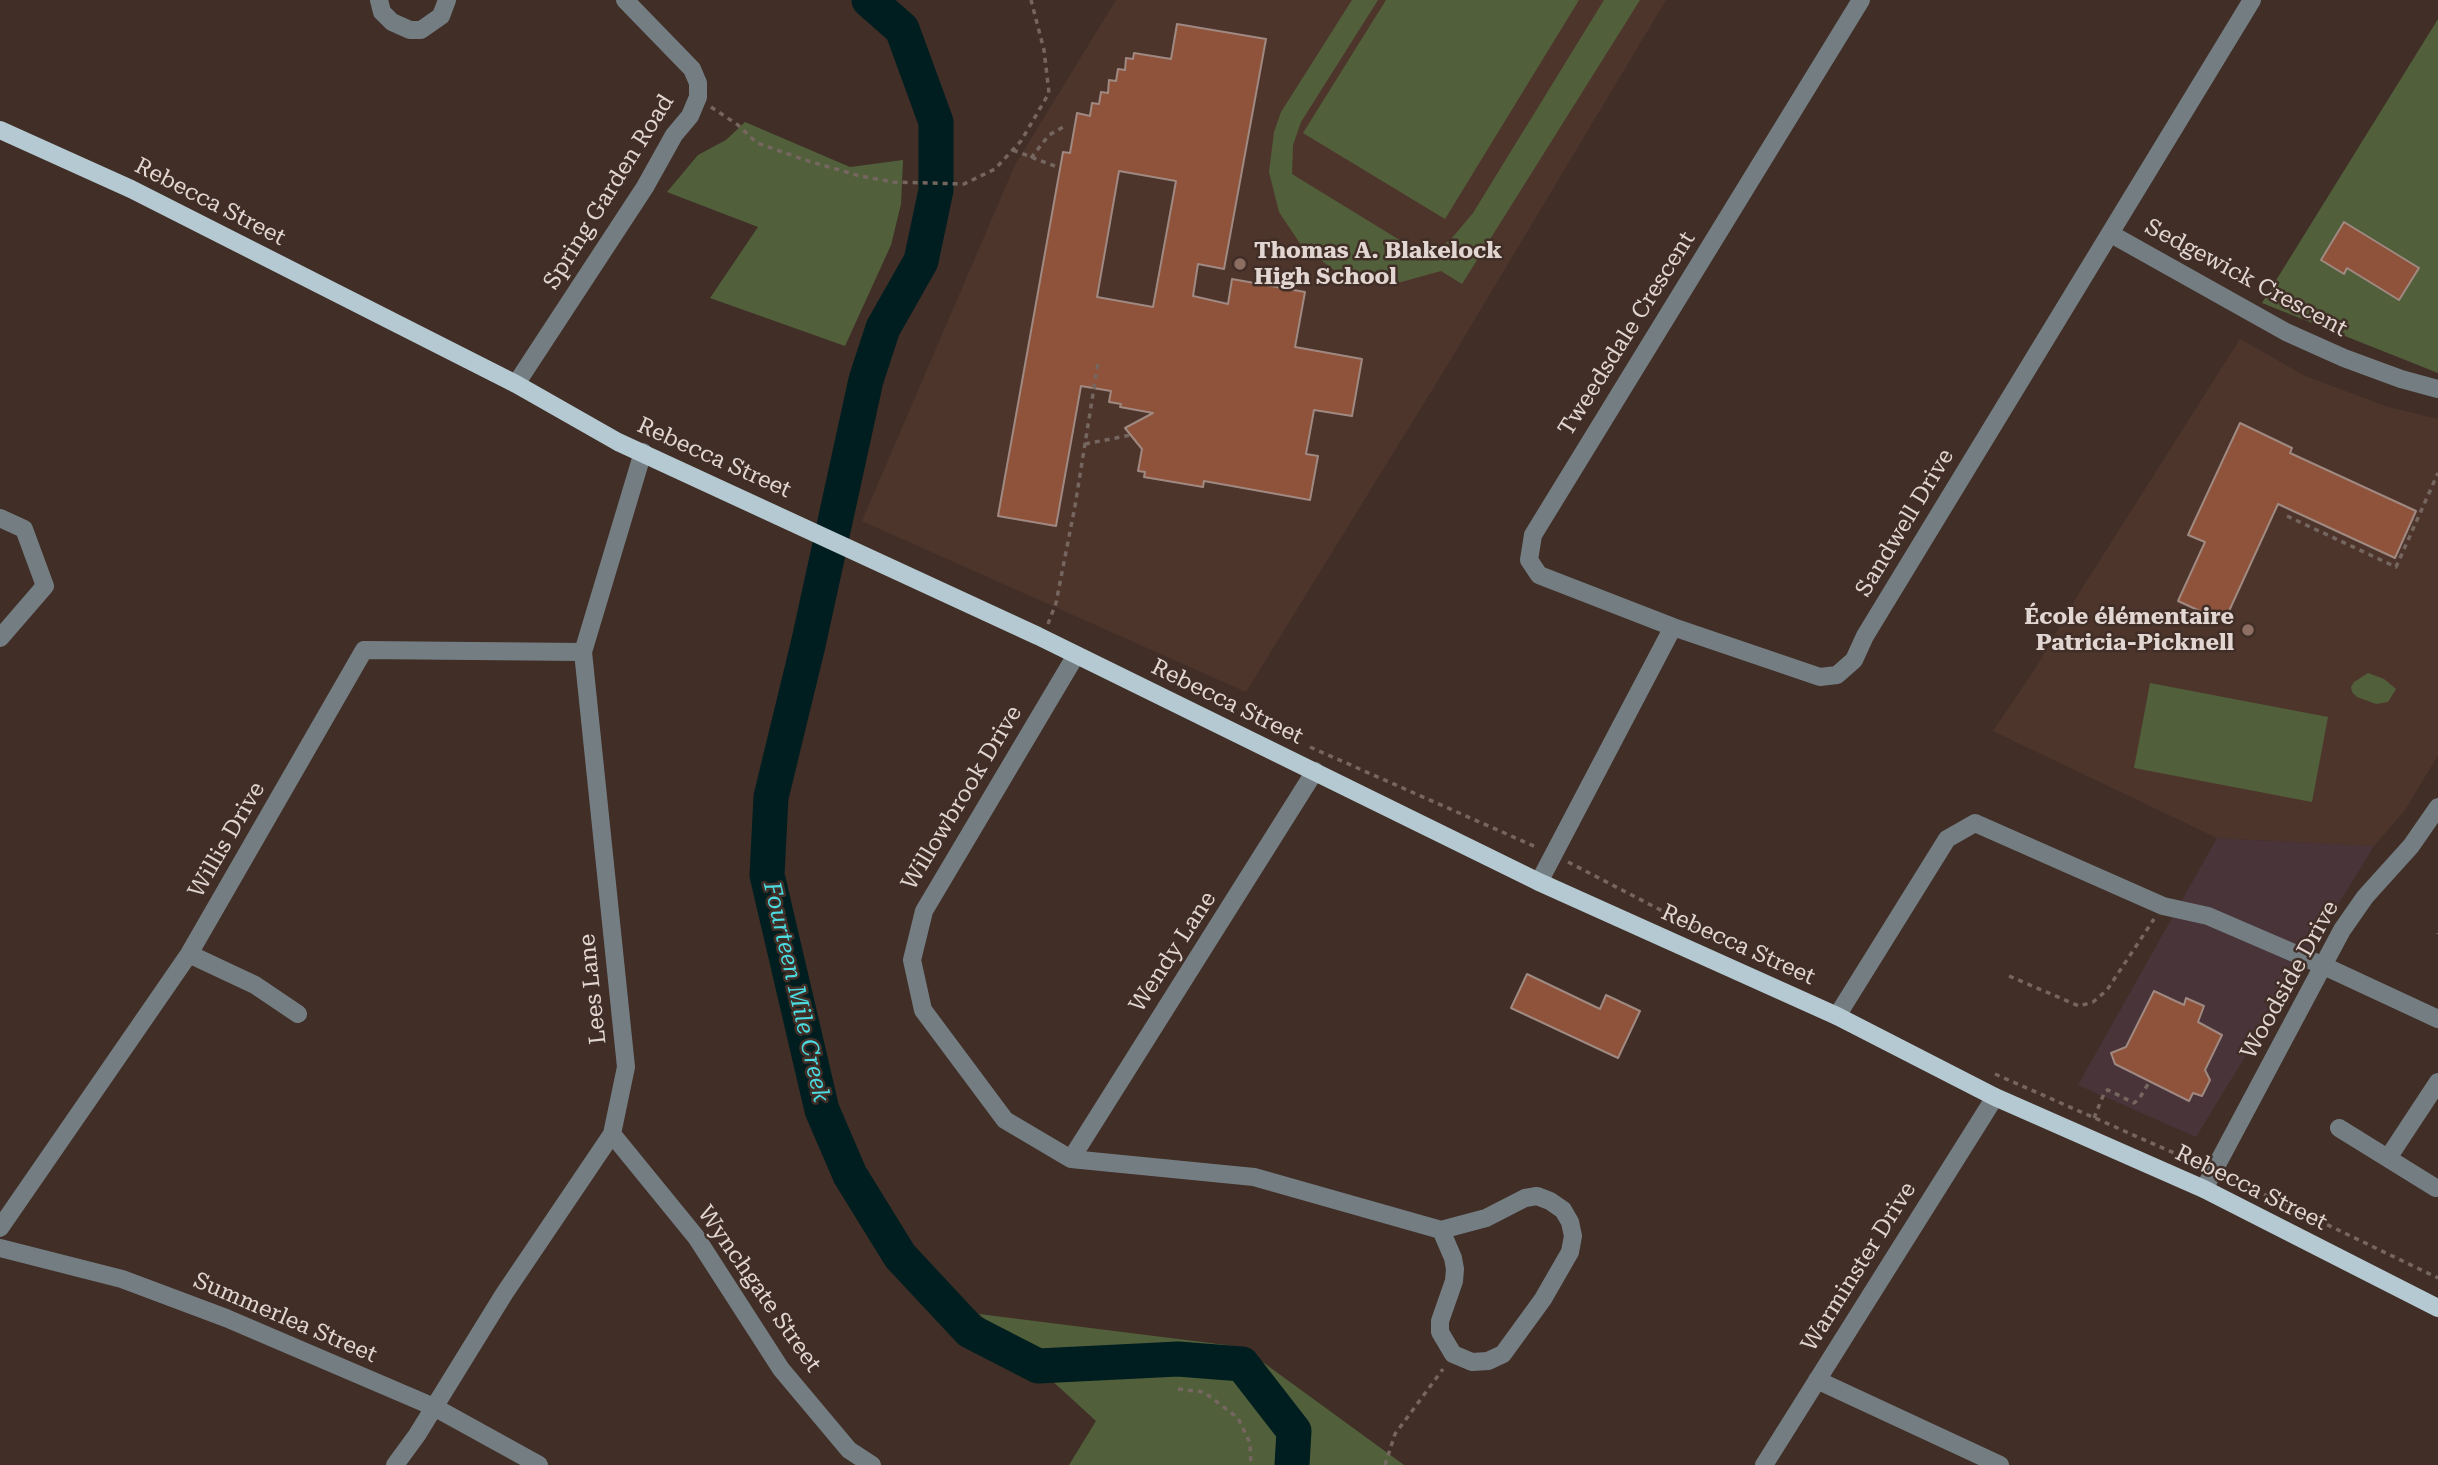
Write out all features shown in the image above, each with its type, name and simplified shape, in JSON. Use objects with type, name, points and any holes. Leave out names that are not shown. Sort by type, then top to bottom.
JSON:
[{"type":"main road","name":"Rebecca Street","points":[[0,130],[131,189],[516,384],[618,442],[789,519],[1076,655],[1539,882],[1837,1016],[1995,1097],[2204,1189],[2438,1308]]},
{"type":"street","points":[[379,0],[382,12],[391,22],[410,30],[421,30],[441,16],[447,0]]},
{"type":"street","name":"Spring Garden Road","points":[[516,384],[645,187],[674,135],[690,116],[698,97],[698,83],[692,69],[625,0]]},
{"type":"street","name":"Tweedsdale Crescent","points":[[1673,627],[1539,575],[1530,560],[1533,535],[1861,0]]},
{"type":"street","name":"Sandwell Drive","points":[[1673,627],[1820,677],[1837,675],[1854,660],[1872,624],[2252,0]]},
{"type":"street","name":"Sedgewick Crescent","points":[[2111,234],[2286,332],[2343,358],[2438,389]]},
{"type":"street","name":"Lees Lane","points":[[395,1465],[434,1408],[504,1294],[612,1134],[626,1067],[583,652],[643,452]]},
{"type":"street","points":[[0,518],[24,529],[45,586],[0,638]]},
{"type":"street","points":[[1539,882],[1673,627]]},
{"type":"street","name":"Willis Drive","points":[[0,1228],[189,954],[364,650],[583,652]]},
{"type":"street","name":"Willowbrook Drive","points":[[1076,655],[924,911],[912,960],[923,1010],[1005,1120],[1070,1159],[1254,1177],[1441,1230]]},
{"type":"street","name":"Wendy Lane","points":[[1070,1159],[1315,771]]},
{"type":"street","name":"Woodside Drive","points":[[2204,1189],[2343,930],[2365,897],[2411,846],[2438,807]]},
{"type":"street","points":[[1837,1016],[1947,839],[1975,823],[2163,906],[2208,916],[2438,1019]]},
{"type":"street","points":[[189,954],[256,985],[298,1014]]},
{"type":"street","points":[[2388,1158],[2438,1082]]},
{"type":"street","name":"Warminster Drive","points":[[1764,1465],[1995,1097]]},
{"type":"street","points":[[2339,1128],[2436,1188]]},
{"type":"street","name":"Wynchgate Street","points":[[612,1134],[696,1237],[781,1369],[846,1457],[872,1465]]},
{"type":"street","points":[[1537,1196],[1563,1210],[1570,1222],[1573,1236],[1570,1252],[1543,1299],[1503,1354],[1488,1361],[1472,1362],[1453,1354],[1440,1332],[1440,1321],[1454,1281],[1455,1269],[1441,1230],[1486,1218],[1525,1198],[1537,1196]]},
{"type":"street","name":"Summerlea Street","points":[[0,1248],[122,1279],[226,1318],[434,1408],[539,1465]]},
{"type":"street","points":[[1817,1380],[2000,1465]]},
{"type":"path","points":[[698,97],[738,124],[757,142],[816,163],[893,182],[964,184],[995,169],[1013,150],[1049,93],[1044,50],[1031,0]]},
{"type":"path","points":[[1031,158],[1049,135],[1065,126]]},
{"type":"path","points":[[1013,150],[1057,167]]},
{"type":"path","points":[[1055,630],[1048,626],[1056,603],[1098,363]]},
{"type":"path","points":[[1085,444],[1131,435]]},
{"type":"path","points":[[2287,516],[2396,567],[2438,473]]},
{"type":"path","points":[[1299,742],[1554,855],[1736,949]]},
{"type":"path","points":[[2009,976],[2079,1006],[2093,1002],[2107,990],[2163,906]]},
{"type":"path","points":[[1992,1073],[2214,1170],[2438,1278]]},
{"type":"path","points":[[2094,1118],[2105,1091],[2134,1103],[2148,1084]]},
{"type":"path","points":[[1385,1465],[1395,1434],[1453,1354]]},
{"type":"path","points":[[1178,1390],[1203,1392],[1238,1418],[1250,1443],[1251,1465]]},
{"type":"shaded area","name":"Thomas A. Blakelock High School","points":[[1116,0],[1666,0],[1448,364],[1246,692],[862,521],[1015,165]]},
{"type":"shaded area","name":"École élémentaire Patricia-Picknell","points":[[2240,339],[2305,376],[2388,407],[2438,419],[2438,755],[2405,810],[2374,846],[2217,838],[1993,731],[2035,669],[2081,590]]},
{"type":"shaded area","points":[[2217,838],[2374,846],[2196,1137],[2078,1085]]},
{"type":"green space","points":[[1352,0],[1378,0],[1301,122],[1293,145],[1292,174],[1424,255],[1437,250],[1452,238],[1473,213],[1604,0],[1640,0],[1462,284],[1441,271],[1394,284],[1372,283],[1334,270],[1301,245],[1279,212],[1269,172],[1274,132],[1281,112]]},
{"type":"green space","points":[[1386,0],[1579,0],[1445,219],[1303,133]]},
{"type":"green space","points":[[2438,19],[2438,373],[2262,303]]},
{"type":"green space","points":[[745,122],[850,167],[903,160],[901,204],[891,245],[845,346],[710,298],[758,227],[667,192],[698,155],[726,140]]},
{"type":"green space","points":[[2368,673],[2384,679],[2396,689],[2388,702],[2376,704],[2357,697],[2352,692],[2354,682]]},
{"type":"green space","points":[[2150,683],[2328,717],[2312,802],[2134,768]]},
{"type":"green space","points":[[979,1314],[1242,1347],[1404,1465],[1069,1465],[1096,1421]]},
{"type":"building","points":[[1177,24],[1266,39],[1224,269],[1198,264],[1193,296],[1228,304],[1232,279],[1305,292],[1295,347],[1362,359],[1352,416],[1314,410],[1306,454],[1318,456],[1310,500],[1204,481],[1203,487],[1144,477],[1145,472],[1138,471],[1142,449],[1125,428],[1153,413],[1120,407],[1121,404],[1109,402],[1111,391],[1081,386],[1056,526],[998,516],[1063,152],[1070,153],[1077,113],[1090,116],[1092,103],[1099,104],[1101,92],[1108,93],[1109,80],[1116,81],[1118,69],[1125,70],[1126,58],[1133,59],[1134,53],[1171,59]],"holes":[[[1119,171],[1176,181],[1153,307],[1097,297]]]},
{"type":"building","points":[[2344,222],[2419,268],[2399,300],[2347,268],[2344,274],[2321,260]]},
{"type":"building","points":[[2240,423],[2292,448],[2290,453],[2416,511],[2395,558],[2278,504],[2224,622],[2178,601],[2205,542],[2188,535]]},
{"type":"building","points":[[1527,974],[1600,1009],[1606,995],[1640,1011],[1618,1058],[1511,1008]]},
{"type":"building","points":[[2154,991],[2184,1005],[2186,998],[2204,1006],[2198,1022],[2222,1035],[2205,1070],[2210,1080],[2202,1096],[2193,1093],[2189,1101],[2115,1064],[2111,1053],[2126,1047]]},
{"type":"waterway","name":"Fourteen Mile Creek","points":[[869,0],[902,29],[936,122],[936,190],[921,261],[883,328],[866,380],[808,645],[771,797],[767,875],[822,1110],[850,1175],[900,1256],[970,1331],[1038,1366],[1178,1359],[1242,1364],[1294,1431],[1292,1465]]},
{"type":"place","name":"Thomas A. Blakelock High School","points":[[1240,264]]},
{"type":"place","name":"École élémentaire Patricia-Picknell","points":[[2248,630]]}]
